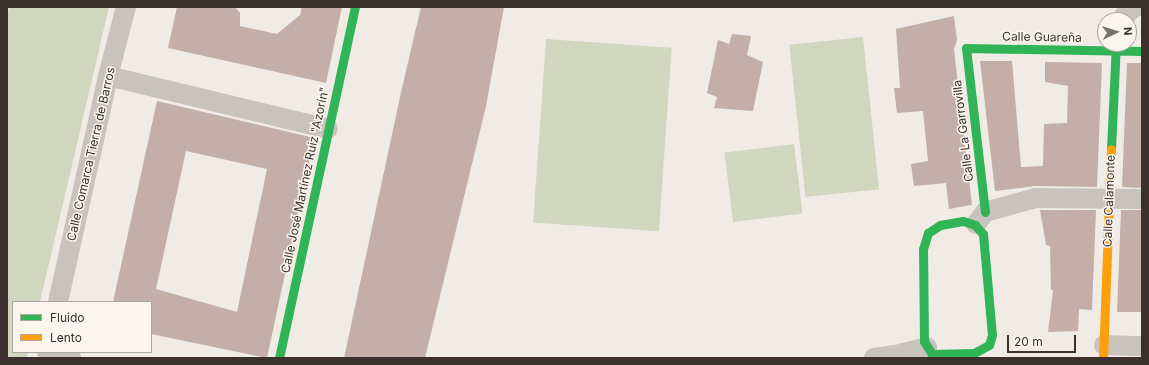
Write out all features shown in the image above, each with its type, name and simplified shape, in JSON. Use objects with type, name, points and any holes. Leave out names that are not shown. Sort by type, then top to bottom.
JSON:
[{"type":"street","name":"Calle Comarca Tierra de Barros","points":[[58,301],[108,76],[126,7]]},
{"type":"street","name":"Calle José Martínez Ruiz \"Azorín\"","points":[[279,358],[355,7]]},
{"type":"street","name":"Calle Guareña","points":[[966,48],[1097,47]]},
{"type":"street","name":"Calle La Garrovilla","points":[[966,48],[980,218]]},
{"type":"street","name":"Calle Calamonte","points":[[1103,351],[1116,52]]},
{"type":"street","points":[[108,76],[328,129]]},
{"type":"street","points":[[933,353],[924,341],[923,249],[928,233],[940,225],[980,218],[1034,198],[1142,199]]},
{"type":"street","points":[[874,358],[933,353],[974,353],[989,345],[992,335],[983,234],[980,218]]},
{"type":"street","points":[[1103,351],[1142,346]]},
{"type":"street","points":[[51,353],[71,358]]},
{"type":"green space","points":[[9,7],[109,7],[40,301],[12,301],[12,353],[28,353],[27,358],[7,358],[7,17]]},
{"type":"green space","points":[[863,37],[879,189],[805,197],[789,45]]},
{"type":"green space","points":[[546,39],[672,48],[659,231],[533,223]]},
{"type":"green space","points":[[794,144],[803,213],[733,222],[725,153]]},
{"type":"building","points":[[177,7],[235,7],[240,13],[240,26],[277,34],[300,15],[302,7],[342,7],[326,83],[168,48]]},
{"type":"building","points":[[421,7],[504,7],[486,106],[425,358],[344,358],[402,88]]},
{"type":"building","points":[[954,16],[957,40],[954,49],[972,205],[949,209],[946,183],[914,186],[911,164],[928,161],[923,111],[897,113],[894,88],[900,88],[896,29]]},
{"type":"building","points":[[732,34],[751,36],[747,55],[763,62],[753,111],[714,108],[717,97],[707,93],[718,40],[729,44]]},
{"type":"building","points":[[980,61],[1012,61],[1021,167],[1043,166],[1044,124],[1067,123],[1068,86],[1045,82],[1045,62],[1102,63],[1097,187],[1035,186],[995,191]]},
{"type":"building","points":[[1127,63],[1142,63],[1142,188],[1122,187]]},
{"type":"building","points":[[157,101],[314,138],[267,358],[152,334],[152,301],[113,301]],"holes":[[[186,151],[267,169],[237,312],[156,289]]]},
{"type":"building","points":[[1040,210],[1096,210],[1092,310],[1079,309],[1078,331],[1048,332],[1053,290],[1051,290],[1050,246],[1046,245]]},
{"type":"building","points":[[1121,210],[1142,210],[1142,312],[1117,312]]},
{"type":"traffic: fast","points":[[279,358],[355,7]]},
{"type":"traffic: fast","points":[[985,212],[966,48],[1142,51]]},
{"type":"traffic: fast","points":[[1111,149],[1116,52]]},
{"type":"traffic: fast","points":[[963,221],[975,225],[983,234],[992,335],[989,345],[974,353],[932,354],[924,341],[923,249],[928,233],[940,225],[963,221]]},
{"type":"traffic: slow","points":[[1103,358],[1111,149]]}]
